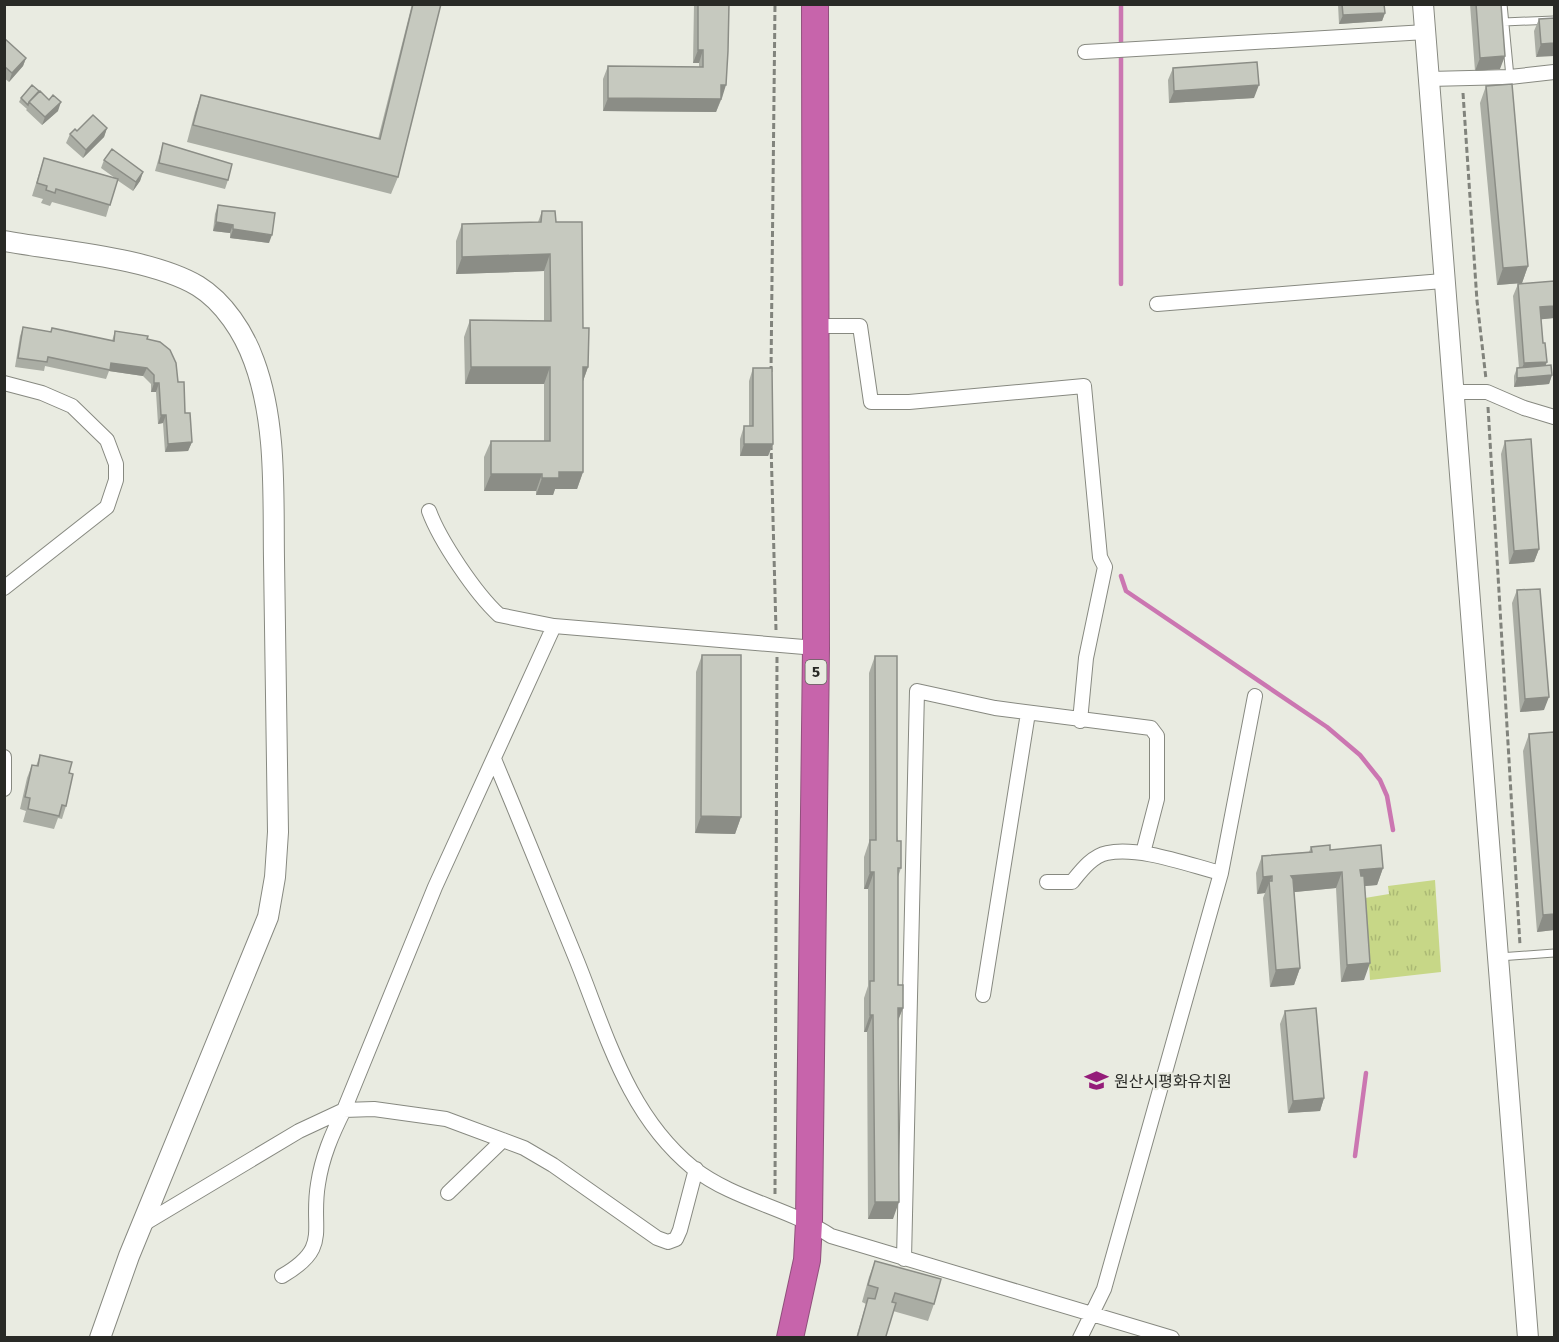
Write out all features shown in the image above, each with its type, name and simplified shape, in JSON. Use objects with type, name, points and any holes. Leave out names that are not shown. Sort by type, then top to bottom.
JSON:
[{"type":"highway","name":"5","points":[[790,1338],[805,1271],[809,1222],[816,648],[815,4]]},
{"type":"main road","points":[[1423,4],[1443,282],[1454,392],[1528,1338]]},
{"type":"main road","points":[[4,241],[168,270],[200,287],[222,306],[239,329],[254,361],[264,396],[272,477],[278,832],[275,877],[268,917],[142,1225],[99,1338]]},
{"type":"street","points":[[1085,52],[1426,32]]},
{"type":"street","points":[[1429,80],[1510,77],[1554,72]]},
{"type":"street","points":[[1157,304],[1443,282]]},
{"type":"street","points":[[815,326],[860,326],[871,402],[909,402],[1084,386],[1100,557],[1105,567],[1086,658],[1080,721]]},
{"type":"street","points":[[4,383],[42,393],[72,406],[107,440],[116,472],[116,480],[107,507],[4,588]]},
{"type":"street","points":[[1454,392],[1487,392],[1524,408],[1554,417]]},
{"type":"street","points":[[429,511],[434,525],[457,560],[499,615],[554,627],[816,648]]},
{"type":"street","points":[[282,1276],[302,1264],[312,1250],[316,1235],[320,1175],[328,1142],[344,1110],[435,887],[554,627]]},
{"type":"street","points":[[904,1259],[917,691],[1028,713],[1151,728],[1157,736],[1157,799],[1143,853]]},
{"type":"street","points":[[1080,1338],[1104,1289],[1221,873],[1255,696]]},
{"type":"street","points":[[982,995],[1028,713]]},
{"type":"street","points":[[4,757],[4,789]]},
{"type":"street","points":[[494,759],[628,1088],[663,1142],[696,1169],[775,1212],[809,1222],[831,1236],[1172,1338]]},
{"type":"street","points":[[1047,882],[1072,882],[1088,863],[1106,853],[1143,853],[1221,873]]},
{"type":"street","points":[[142,1225],[299,1131],[344,1110],[374,1109],[446,1119],[524,1148],[553,1165],[641,1228],[669,1242],[676,1239],[680,1230],[696,1169]]},
{"type":"street","points":[[448,1193],[503,1140]]},
{"type":"lane","points":[[1503,4],[1510,77]]},
{"type":"lane","points":[[1504,22],[1554,20]]},
{"type":"lane","points":[[1497,958],[1554,953]]},
{"type":"path","points":[[771,378],[775,4]]},
{"type":"path","points":[[1462,79],[1477,301],[1487,392],[1521,956]]},
{"type":"path","points":[[771,436],[777,638]]},
{"type":"path","points":[[775,1212],[777,650]]},
{"type":"green space","points":[[1435,880],[1441,972],[1370,980],[1365,898],[1389,894],[1388,886]]},
{"type":"building","points":[[413,4],[441,4],[398,177],[193,125],[201,95],[380,139]]},
{"type":"building","points":[[698,4],[729,4],[726,85],[721,85],[721,99],[608,98],[608,66],[703,67],[703,50],[698,50]]},
{"type":"building","points":[[1342,4],[1384,4],[1385,13],[1343,15]]},
{"type":"building","points":[[1476,4],[1501,4],[1505,56],[1480,58]]},
{"type":"building","points":[[1554,18],[1554,43],[1541,44],[1539,19]]},
{"type":"building","points":[[4,38],[26,58],[12,73],[4,66]]},
{"type":"building","points":[[1257,62],[1259,85],[1174,91],[1173,68]]},
{"type":"building","points":[[1512,84],[1528,266],[1503,268],[1486,86]]},
{"type":"building","points":[[32,85],[39,91],[28,105],[21,98]]},
{"type":"building","points":[[40,91],[49,100],[53,95],[61,102],[45,117],[29,102]]},
{"type":"building","points":[[93,115],[107,128],[86,150],[70,134],[75,129],[77,131]]},
{"type":"building","points":[[163,143],[232,164],[228,180],[159,163]]},
{"type":"building","points":[[112,149],[143,172],[136,182],[104,160]]},
{"type":"building","points":[[44,158],[118,179],[110,205],[56,189],[55,193],[46,190],[47,186],[37,183]]},
{"type":"building","points":[[218,205],[275,213],[272,235],[233,229],[233,225],[216,222]]},
{"type":"building","points":[[542,211],[555,211],[556,222],[582,222],[583,328],[589,328],[588,367],[583,367],[583,472],[559,472],[559,478],[542,478],[542,474],[491,474],[491,441],[550,441],[550,367],[471,367],[470,320],[551,321],[550,254],[462,257],[462,224],[541,222]]},
{"type":"building","points":[[1554,281],[1554,306],[1540,307],[1547,362],[1524,363],[1518,284]]},
{"type":"building","points":[[23,327],[51,332],[52,328],[114,341],[115,331],[148,336],[147,339],[160,342],[170,350],[176,363],[178,382],[184,382],[185,413],[190,413],[192,442],[168,444],[166,415],[161,415],[159,383],[154,383],[154,375],[147,368],[111,363],[110,370],[48,357],[47,362],[18,358]]},
{"type":"building","points":[[1551,365],[1552,375],[1517,378],[1517,368]]},
{"type":"building","points":[[753,368],[772,368],[773,444],[744,444],[744,426],[753,426]]},
{"type":"building","points":[[1531,439],[1539,549],[1514,551],[1505,441]]},
{"type":"building","points":[[1540,589],[1549,697],[1525,699],[1517,590]]},
{"type":"building","points":[[702,655],[741,655],[741,817],[701,816]]},
{"type":"building","points":[[875,656],[897,656],[897,841],[901,841],[901,868],[898,868],[898,985],[903,985],[903,1008],[898,1008],[899,1202],[875,1202],[873,1015],[870,1015],[870,981],[874,981],[874,872],[870,872],[870,840],[876,840]]},
{"type":"building","points":[[1554,732],[1554,914],[1543,915],[1529,734]]},
{"type":"building","points":[[40,755],[72,762],[69,773],[73,774],[66,806],[62,805],[59,816],[28,809],[30,798],[25,797],[32,765],[38,766]]},
{"type":"building","points":[[1330,845],[1330,850],[1381,845],[1383,868],[1360,870],[1361,876],[1364,876],[1370,963],[1347,965],[1342,872],[1291,876],[1300,968],[1276,970],[1269,881],[1272,881],[1272,876],[1263,877],[1262,856],[1312,852],[1311,847]]},
{"type":"building","points":[[1316,1008],[1324,1098],[1293,1101],[1285,1011]]},
{"type":"building","points":[[875,1261],[941,1279],[934,1304],[895,1293],[892,1302],[896,1303],[886,1336],[890,1338],[857,1338],[868,1298],[875,1299],[878,1288],[868,1285]]},
{"type":"waterway","points":[[1121,4],[1121,284]]},
{"type":"waterway","points":[[1121,576],[1126,591],[1327,727],[1360,755],[1380,780],[1387,796],[1393,830]]},
{"type":"waterway","points":[[1355,1156],[1366,1073]]},
{"type":"place","name":"원산시평화유치원","points":[[1096,1081]]}]
